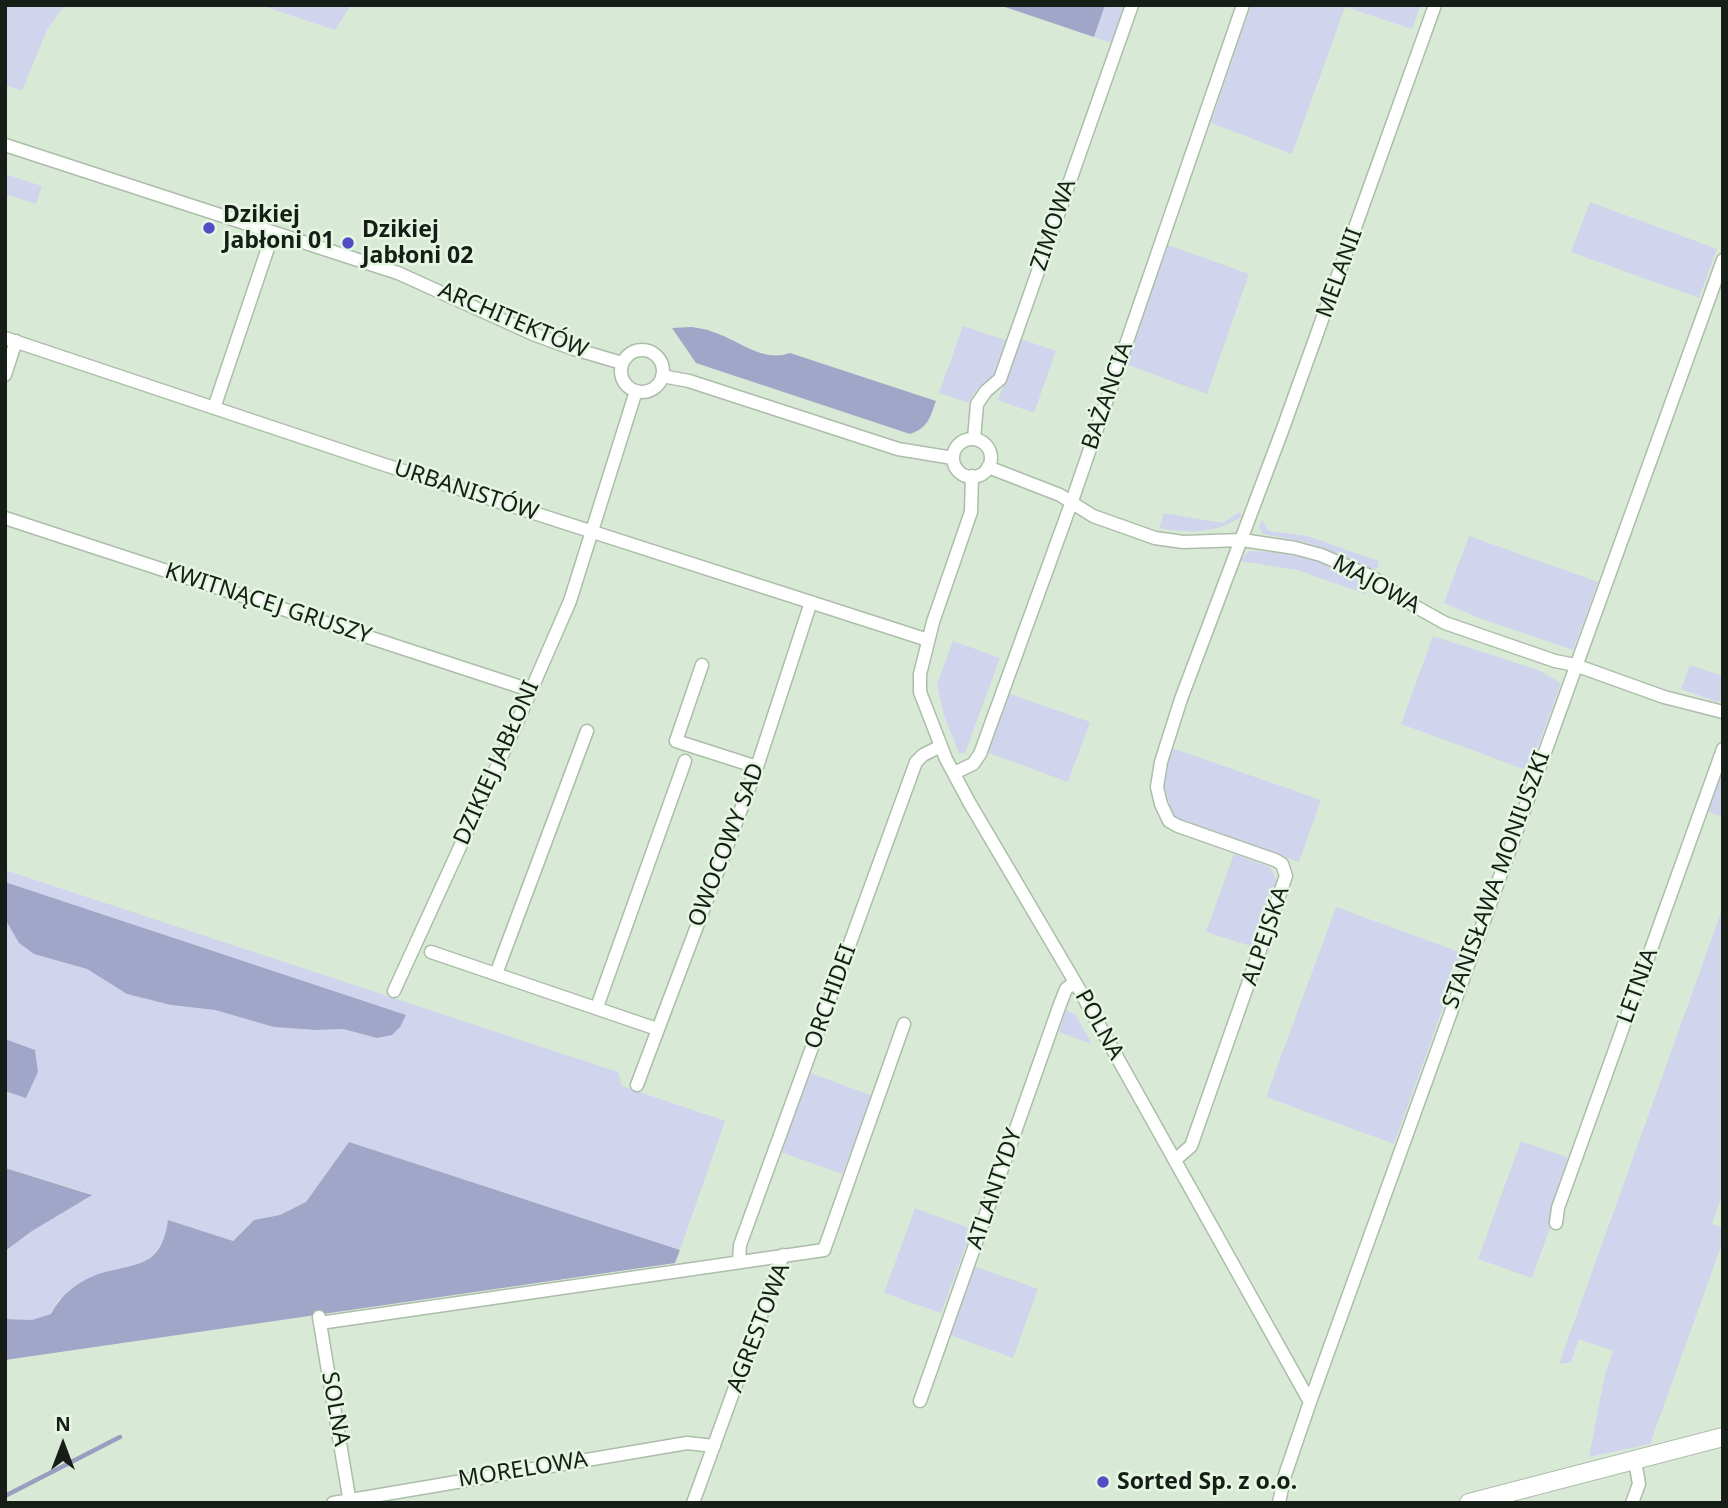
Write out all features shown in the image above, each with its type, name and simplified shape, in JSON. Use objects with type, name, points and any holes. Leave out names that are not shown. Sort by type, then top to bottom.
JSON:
[{"type":"main road","points":[[1469,1503],[1723,1437]]},
{"type":"street","name":"ZIMOWA","points":[[974,439],[976,404],[1000,379],[1132,5]]},
{"type":"street","name":"BAŻANCIA","points":[[954,773],[974,764],[980,754],[1072,501],[1243,5]]},
{"type":"street","name":"MELANII","points":[[1242,540],[1435,5]]},
{"type":"street","name":"ARCHITEKTÓW","points":[[5,145],[398,273],[533,334],[622,363]]},
{"type":"street","points":[[214,408],[273,233]]},
{"type":"street","name":"STANISŁAWA MONIUSZKI","points":[[1279,1503],[1284,1478],[1310,1402],[1723,260]]},
{"type":"street","points":[[5,375],[11,340]]},
{"type":"street","name":"URBANISTÓW","points":[[11,340],[928,640]]},
{"type":"street","points":[[647,350],[660,360],[662,376],[658,385],[650,390],[636,391],[624,383],[622,363],[632,352],[647,350]]},
{"type":"street","points":[[662,376],[689,381],[898,449],[953,458]]},
{"type":"street","name":"DZIKIEJ JABŁONI","points":[[394,991],[570,601],[636,391]]},
{"type":"street","points":[[974,439],[983,443],[989,451],[988,467],[980,475],[972,476],[957,470],[953,458],[961,442],[974,439]]},
{"type":"street","name":"MAJOWA","points":[[988,467],[1072,501],[1093,516],[1155,538],[1184,542],[1242,540],[1321,555],[1372,577],[1445,623],[1664,697],[1723,712]]},
{"type":"street","points":[[928,640],[971,512],[972,476]]},
{"type":"street","name":"KWITNĄCEJ GRUSZY","points":[[5,519],[530,690]]},
{"type":"street","name":"ALPEJSKA","points":[[1175,1160],[1191,1146],[1286,881],[1282,864],[1275,860],[1169,821],[1157,787],[1161,762],[1181,699],[1242,540]]},
{"type":"street","name":"OWOCOWY SAD","points":[[637,1085],[757,767],[811,603]]},
{"type":"street","name":"POLNA","points":[[928,640],[920,674],[920,692],[954,773],[1075,982],[1310,1402]]},
{"type":"street","points":[[702,665],[676,741],[757,767]]},
{"type":"street","points":[[496,974],[587,731]]},
{"type":"street","name":"ORCHIDEI","points":[[739,1261],[740,1245],[916,762],[923,755],[942,746]]},
{"type":"street","name":"LETNIA","points":[[1556,1223],[1558,1208],[1723,749]]},
{"type":"street","points":[[597,1007],[685,761]]},
{"type":"street","points":[[431,952],[657,1029]]},
{"type":"street","name":"ATLANTYDY","points":[[920,1401],[1059,1007],[1066,989],[1075,982]]},
{"type":"street","name":"AGRESTOWA","points":[[693,1503],[783,1255],[824,1250],[904,1024]]},
{"type":"street","points":[[739,1261],[783,1255]]},
{"type":"street","name":"SOLNA","points":[[350,1501],[320,1319],[739,1261]]},
{"type":"street","name":"MORELOWA","points":[[333,1503],[687,1443],[714,1446]]},
{"type":"street","points":[[1632,1503],[1639,1484],[1635,1461]]},
{"type":"shaded area","points":[[5,5],[65,5],[47,30],[22,91],[5,85]]},
{"type":"shaded area","points":[[260,5],[351,5],[335,30]]},
{"type":"shaded area","points":[[999,5],[1105,5],[1094,37]]},
{"type":"shaded area","points":[[1105,5],[1126,5],[1112,43],[1094,37]]},
{"type":"shaded area","points":[[1251,5],[1421,5],[1412,29],[1345,7],[1292,154],[1211,123]]},
{"type":"shaded area","points":[[5,174],[42,186],[36,204],[5,194]]},
{"type":"shaded area","points":[[1590,202],[1717,249],[1699,298],[1571,252]]},
{"type":"shaded area","points":[[1168,245],[1249,274],[1207,394],[1125,364]]},
{"type":"shaded area","points":[[963,326],[1008,341],[993,380],[978,389],[969,403],[939,393]]},
{"type":"shaded area","points":[[691,327],[710,331],[760,353],[790,353],[936,401],[925,425],[910,434],[696,363],[672,328]]},
{"type":"shaded area","points":[[1021,339],[1056,351],[1034,413],[998,400]]},
{"type":"shaded area","points":[[1239,512],[1242,516],[1232,522],[1202,531],[1159,528],[1164,513],[1223,523]]},
{"type":"shaded area","points":[[1262,520],[1269,531],[1307,536],[1379,561],[1377,568],[1371,570],[1309,543],[1263,534],[1259,526]]},
{"type":"shaded area","points":[[1469,536],[1598,582],[1573,650],[1479,618],[1444,603]]},
{"type":"shaded area","points":[[1249,551],[1280,553],[1327,564],[1368,586],[1366,594],[1297,570],[1240,561]]},
{"type":"shaded area","points":[[1433,636],[1538,670],[1561,683],[1529,771],[1401,724]]},
{"type":"shaded area","points":[[953,641],[1000,658],[965,753],[959,753],[944,716],[937,684]]},
{"type":"shaded area","points":[[1690,665],[1723,676],[1723,700],[1717,702],[1681,689]]},
{"type":"shaded area","points":[[1007,693],[1090,722],[1068,782],[986,752]]},
{"type":"shaded area","points":[[1172,748],[1321,800],[1299,862],[1174,819],[1162,778]]},
{"type":"shaded area","points":[[1723,766],[1723,817],[1706,811]]},
{"type":"shaded area","points":[[1234,854],[1270,867],[1278,883],[1254,947],[1206,932]]},
{"type":"shaded area","points":[[5,870],[618,1072],[622,1086],[725,1121],[680,1250],[349,1142],[306,1202],[280,1215],[254,1220],[232,1241],[168,1220],[166,1237],[154,1255],[138,1266],[97,1275],[58,1300],[51,1314],[32,1320],[5,1319],[5,1251],[91,1194],[5,1168],[5,1091],[26,1097],[38,1072],[35,1050],[5,1039],[5,919],[19,943],[34,954],[87,969],[127,994],[171,1005],[215,1010],[274,1027],[343,1029],[377,1038],[406,1015],[5,882]]},
{"type":"shaded area","points":[[5,882],[406,1015],[392,1035],[377,1038],[343,1029],[274,1027],[215,1010],[171,1005],[127,994],[87,969],[34,954],[19,943],[5,919]]},
{"type":"shaded area","points":[[1336,907],[1462,953],[1458,966],[1452,969],[1448,981],[1450,988],[1394,1144],[1266,1097]]},
{"type":"shaded area","points":[[1723,907],[1723,1193],[1712,1224],[1723,1228],[1723,1241],[1650,1444],[1589,1457],[1605,1374],[1613,1351],[1579,1339],[1571,1362],[1559,1364]]},
{"type":"shaded area","points":[[1066,1010],[1075,1014],[1092,1044],[1059,1032]]},
{"type":"shaded area","points":[[5,1039],[35,1050],[38,1072],[26,1098],[5,1091]]},
{"type":"shaded area","points":[[810,1073],[873,1096],[842,1174],[781,1152]]},
{"type":"shaded area","points":[[1521,1141],[1572,1159],[1549,1220],[1552,1222],[1532,1278],[1478,1259]]},
{"type":"shaded area","points":[[349,1142],[680,1250],[675,1263],[5,1360],[5,1319],[32,1320],[51,1314],[64,1296],[82,1282],[96,1275],[144,1262],[159,1248],[168,1220],[233,1241],[254,1220],[280,1215],[306,1202]]},
{"type":"shaded area","points":[[5,1168],[92,1195],[32,1231],[5,1251]]},
{"type":"shaded area","points":[[915,1208],[972,1229],[941,1313],[884,1293]]},
{"type":"shaded area","points":[[974,1266],[1038,1289],[1013,1358],[950,1335]]},
{"type":"waterway","points":[[5,1496],[120,1437]]},
{"type":"place","name":"Dzikiej Jabłoni 01","points":[[209,228]]},
{"type":"place","name":"Dzikiej Jabłoni 02","points":[[348,243]]},
{"type":"place","name":"Sorted Sp. z o.o.","points":[[1103,1482]]}]
